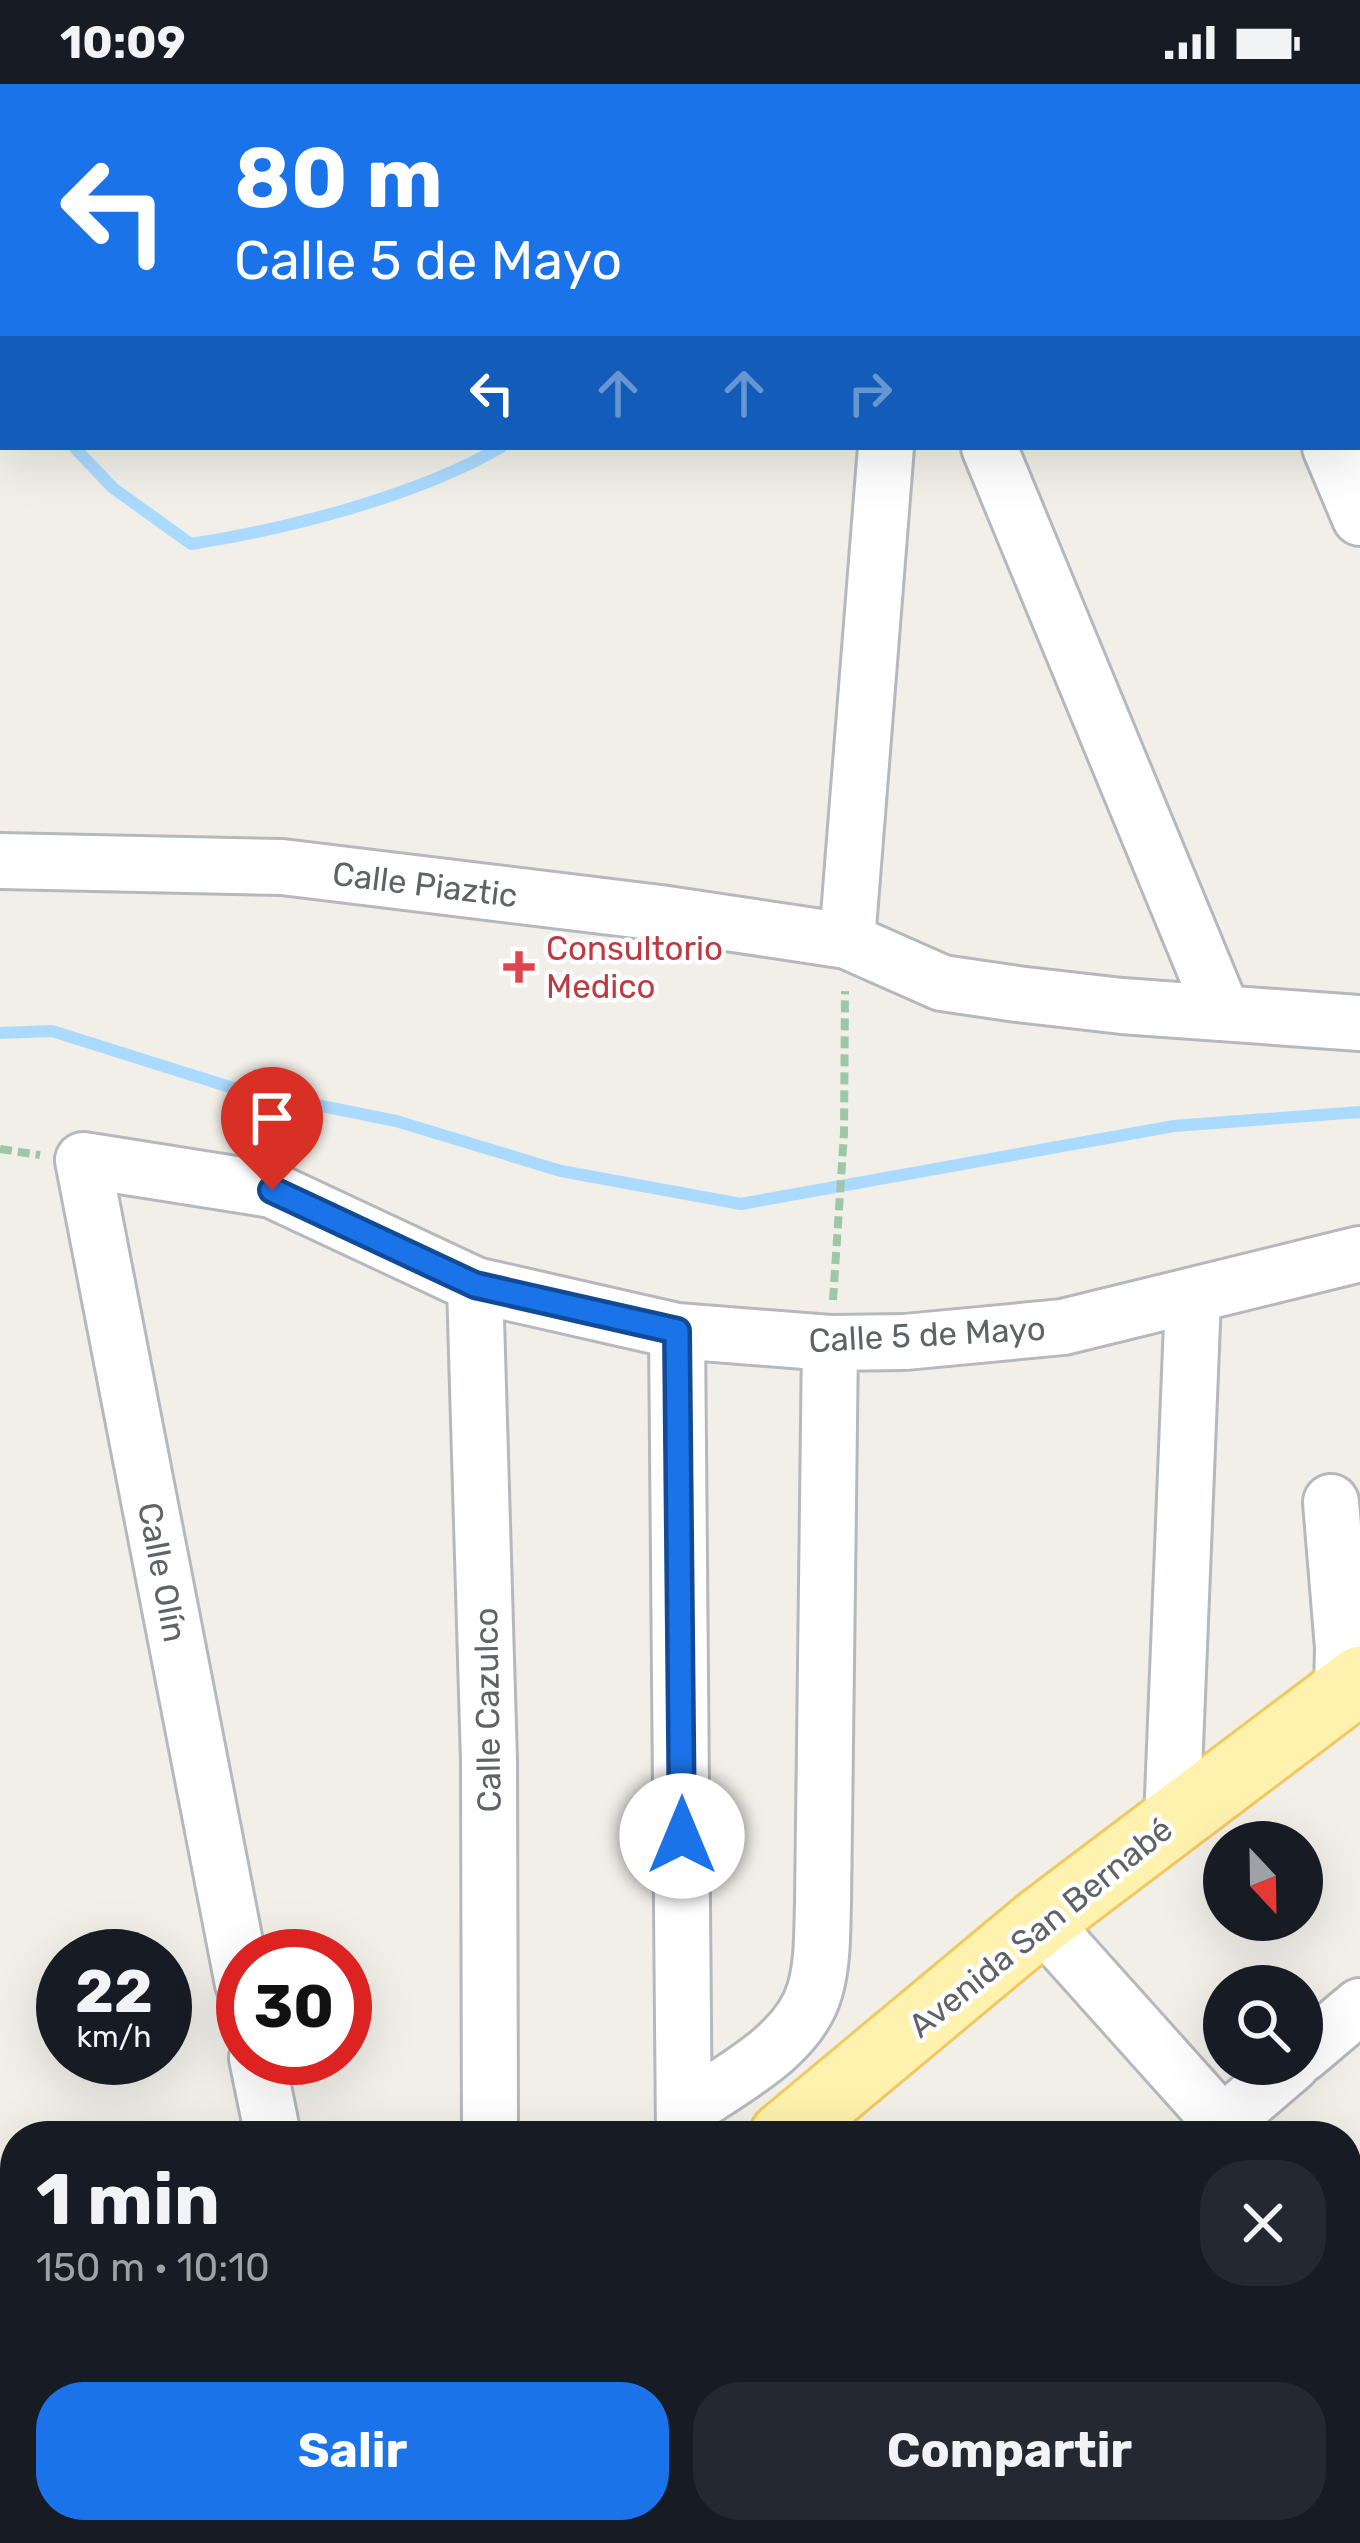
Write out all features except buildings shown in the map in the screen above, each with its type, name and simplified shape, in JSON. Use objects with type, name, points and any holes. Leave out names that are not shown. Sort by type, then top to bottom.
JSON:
[{"type":"main road","name":"Avenida San Bernabé","points":[[816,2121],[1042,1921],[1351,1687]]},
{"type":"street","points":[[846,966],[886,450]]},
{"type":"street","points":[[990,450],[1222,1011]]},
{"type":"street","points":[[1331,450],[1360,518]]},
{"type":"street","name":"Calle Piaztic","points":[[0,861],[282,867],[660,913],[846,966],[942,983],[1122,1006],[1360,1023]]},
{"type":"street","name":"Calle 5 de Mayo","points":[[83,1160],[272,1190],[475,1285],[677,1331],[830,1343],[905,1342],[1063,1327],[1360,1254]]},
{"type":"street","name":"Calle Olín","points":[[83,1160],[232,1929]]},
{"type":"street","name":"Calle Cazulco","points":[[475,1285],[489,1761],[490,2121]]},
{"type":"street","points":[[1172,1821],[1193,1298]]},
{"type":"street","points":[[677,1331],[684,2121]]},
{"type":"street","points":[[688,2121],[776,2048],[815,1993],[822,1921],[830,1343]]},
{"type":"street","points":[[1330,1502],[1351,1687]]},
{"type":"street","points":[[1042,1921],[1208,2121]]},
{"type":"street","points":[[1323,2037],[1360,2006]]},
{"type":"street","points":[[263,2085],[270,2121]]},
{"type":"street","points":[[1226,2121],[1268,2085]]},
{"type":"path","points":[[830,1343],[844,1133],[846,966]]},
{"type":"waterway","points":[[77,450],[113,488],[191,544],[351,508],[431,481],[496,450]]},
{"type":"waterway","points":[[0,1033],[52,1031],[233,1088],[396,1121],[561,1171],[741,1204],[1174,1126],[1360,1112]]},
{"type":"place","name":"Consultorio Medico","points":[[519,967]]},
{"type":"route","points":[[272,1190],[475,1285],[677,1331],[682,1836]]}]
